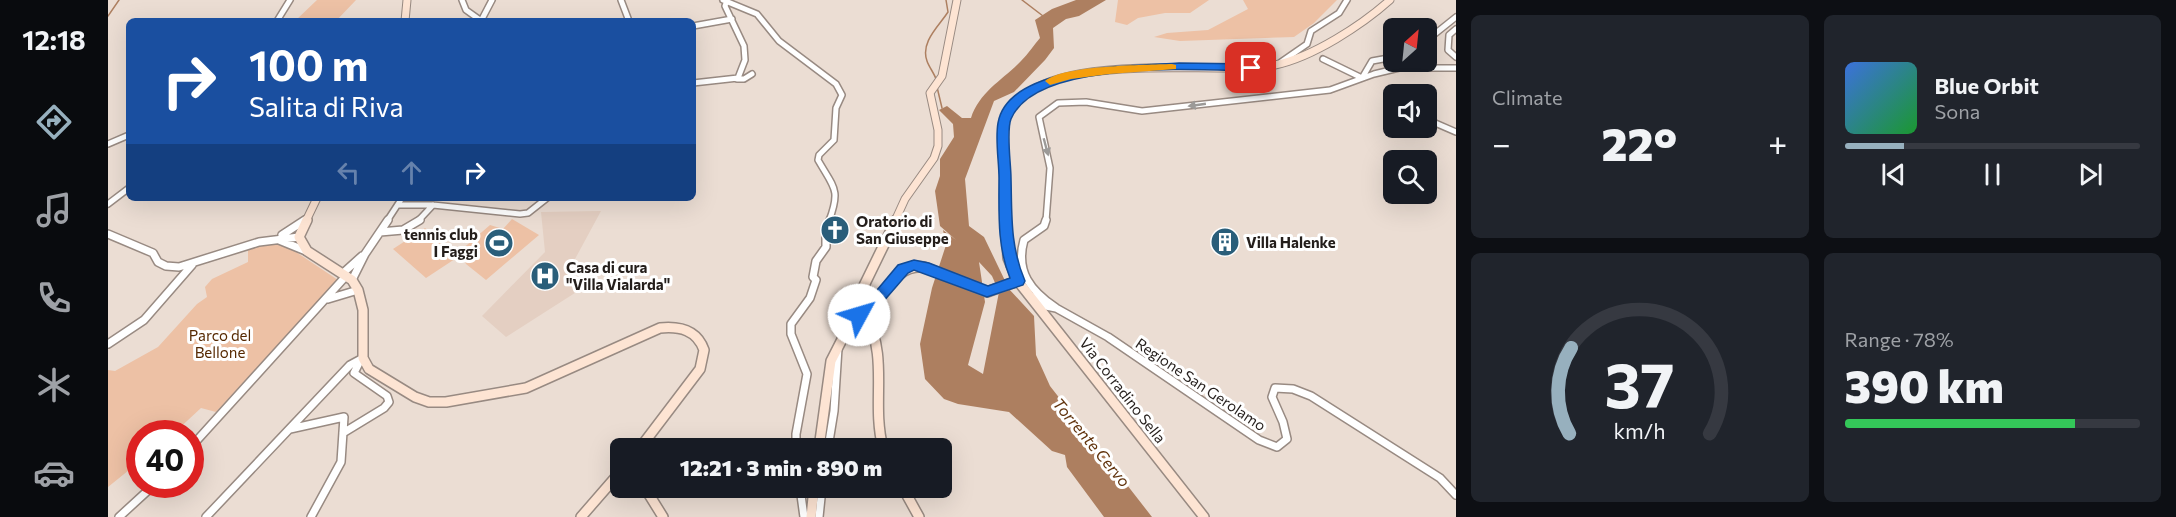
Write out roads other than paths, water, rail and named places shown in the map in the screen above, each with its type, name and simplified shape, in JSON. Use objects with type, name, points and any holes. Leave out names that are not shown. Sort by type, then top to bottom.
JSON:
[{"type":"main road","points":[[405,18],[407,0]]},
{"type":"main road","points":[[879,438],[879,348],[876,332],[863,309],[864,298],[867,283],[905,199],[934,158],[938,146],[938,130],[930,93],[940,81],[957,0]]},
{"type":"main road","name":"Via Corradino Sella","points":[[1204,517],[1106,390],[1018,284],[1008,258],[1004,122],[1015,102],[1039,86],[1070,75],[1164,67],[1251,68],[1281,63],[1324,44],[1390,0]]},
{"type":"main road","points":[[315,201],[299,237],[307,251],[347,277],[358,290],[363,310],[363,358],[369,369],[415,397],[429,402],[446,402],[526,388],[655,330],[673,327],[685,329],[700,340],[704,350],[703,362],[648,438]]},
{"type":"main road","points":[[820,438],[831,361],[863,309],[903,269],[914,265],[924,267],[981,290],[992,291],[1018,284]]},
{"type":"main road","points":[[581,517],[610,484]]},
{"type":"main road","points":[[651,498],[663,517]]},
{"type":"main road","points":[[811,517],[813,498]]},
{"type":"main road","points":[[909,498],[919,517]]},
{"type":"street","points":[[279,18],[290,0]]},
{"type":"street","points":[[462,0],[466,10],[478,18]]},
{"type":"street","points":[[482,18],[492,0]]},
{"type":"street","points":[[621,0],[628,18]]},
{"type":"street","points":[[1281,63],[1307,44],[1311,31],[1339,13],[1347,0]]},
{"type":"street","points":[[736,79],[745,61],[742,42],[725,6],[725,1],[757,14],[779,41],[836,84],[842,95],[836,108],[834,140],[819,155],[818,160],[834,188],[837,200],[826,230],[826,247],[814,268],[813,277],[816,280],[813,290],[791,324],[791,334],[807,374],[796,438]]},
{"type":"street","points":[[1437,32],[1456,17]]},
{"type":"street","points":[[696,26],[732,19]]},
{"type":"street","points":[[1456,29],[1449,35],[1448,50],[1456,57]]},
{"type":"street","points":[[1323,58],[1362,78]]},
{"type":"street","points":[[1362,78],[1372,61],[1383,59]]},
{"type":"street","points":[[1054,306],[1037,294],[1028,283],[1020,266],[1024,240],[1044,226],[1048,208],[1050,168],[1039,121],[1042,114],[1058,103],[1086,102],[1142,111],[1341,88],[1362,78],[1395,69],[1418,66],[1456,68]]},
{"type":"street","points":[[696,83],[744,79],[752,74]]},
{"type":"street","points":[[1437,124],[1456,132]]},
{"type":"street","points":[[108,144],[126,136]]},
{"type":"street","points":[[108,204],[126,190]]},
{"type":"street","points":[[204,433],[347,277],[400,201]]},
{"type":"street","points":[[398,205],[433,205],[520,214],[528,213],[543,201]]},
{"type":"street","points":[[380,232],[389,233],[407,228],[422,218],[433,205]]},
{"type":"street","points":[[275,239],[306,219]]},
{"type":"street","points":[[108,234],[153,253],[158,262],[166,266],[179,267],[275,239],[299,237]]},
{"type":"street","points":[[275,239],[307,251]]},
{"type":"street","points":[[347,277],[365,254]]},
{"type":"street","points":[[108,344],[122,338],[144,321],[192,265]]},
{"type":"street","points":[[1018,284],[1046,306],[1054,306]]},
{"type":"street","points":[[320,305],[335,295],[358,290]]},
{"type":"street","name":"Regione San Gerolamo","points":[[1054,306],[1108,338],[1259,440],[1277,447],[1287,440],[1283,422],[1272,397],[1275,388],[1293,389],[1311,396],[1440,478],[1456,495]]},
{"type":"street","points":[[830,438],[834,411],[838,347]]},
{"type":"street","points":[[206,517],[350,365],[363,358]]},
{"type":"street","points":[[343,432],[384,408],[389,402],[387,396],[354,373],[356,366],[363,358]]},
{"type":"street","points":[[289,429],[344,417],[341,462],[311,517]]},
{"type":"street","points":[[119,517],[140,498]]},
{"type":"street","points":[[801,498],[804,517]]},
{"type":"street","points":[[819,517],[821,498]]},
{"type":"water","name":"Torrente Cervo","points":[[1076,0],[1106,0],[1079,16],[1066,19],[1053,28],[1054,48],[1045,60],[1014,92],[994,101],[965,179],[969,226],[984,237],[1009,289],[1034,316],[1036,355],[1050,386],[1152,517],[1104,517],[1067,467],[1065,455],[1052,451],[1009,412],[958,404],[944,399],[925,379],[920,344],[932,288],[946,245],[943,230],[956,240],[940,226],[935,191],[940,176],[940,159],[954,137],[953,124],[939,110],[947,106],[962,118],[971,118],[986,93],[1021,61],[1040,38],[1035,20],[1052,9]],"holes":[[[979,262],[992,276],[999,292],[983,374],[968,365],[985,302]]]},
{"type":"waterway","points":[[108,16],[119,0]]},
{"type":"waterway","points":[[936,79],[927,61],[926,47],[948,12],[946,0]]},
{"type":"waterway","points":[[1022,0],[1043,16]]},
{"type":"waterway","points":[[937,87],[942,108]]},
{"type":"place","name":"Oratorio di San Giuseppe","points":[[835,230]]},
{"type":"place","name":"Villa Halenke","points":[[1225,242]]},
{"type":"place","name":"tennis club I Faggi","points":[[499,243]]},
{"type":"place","name":"Casa di cura \"Villa Vialarda\"","points":[[545,276]]},
{"type":"park label","name":"Parco del Bellone","points":[[220,344]]}]
